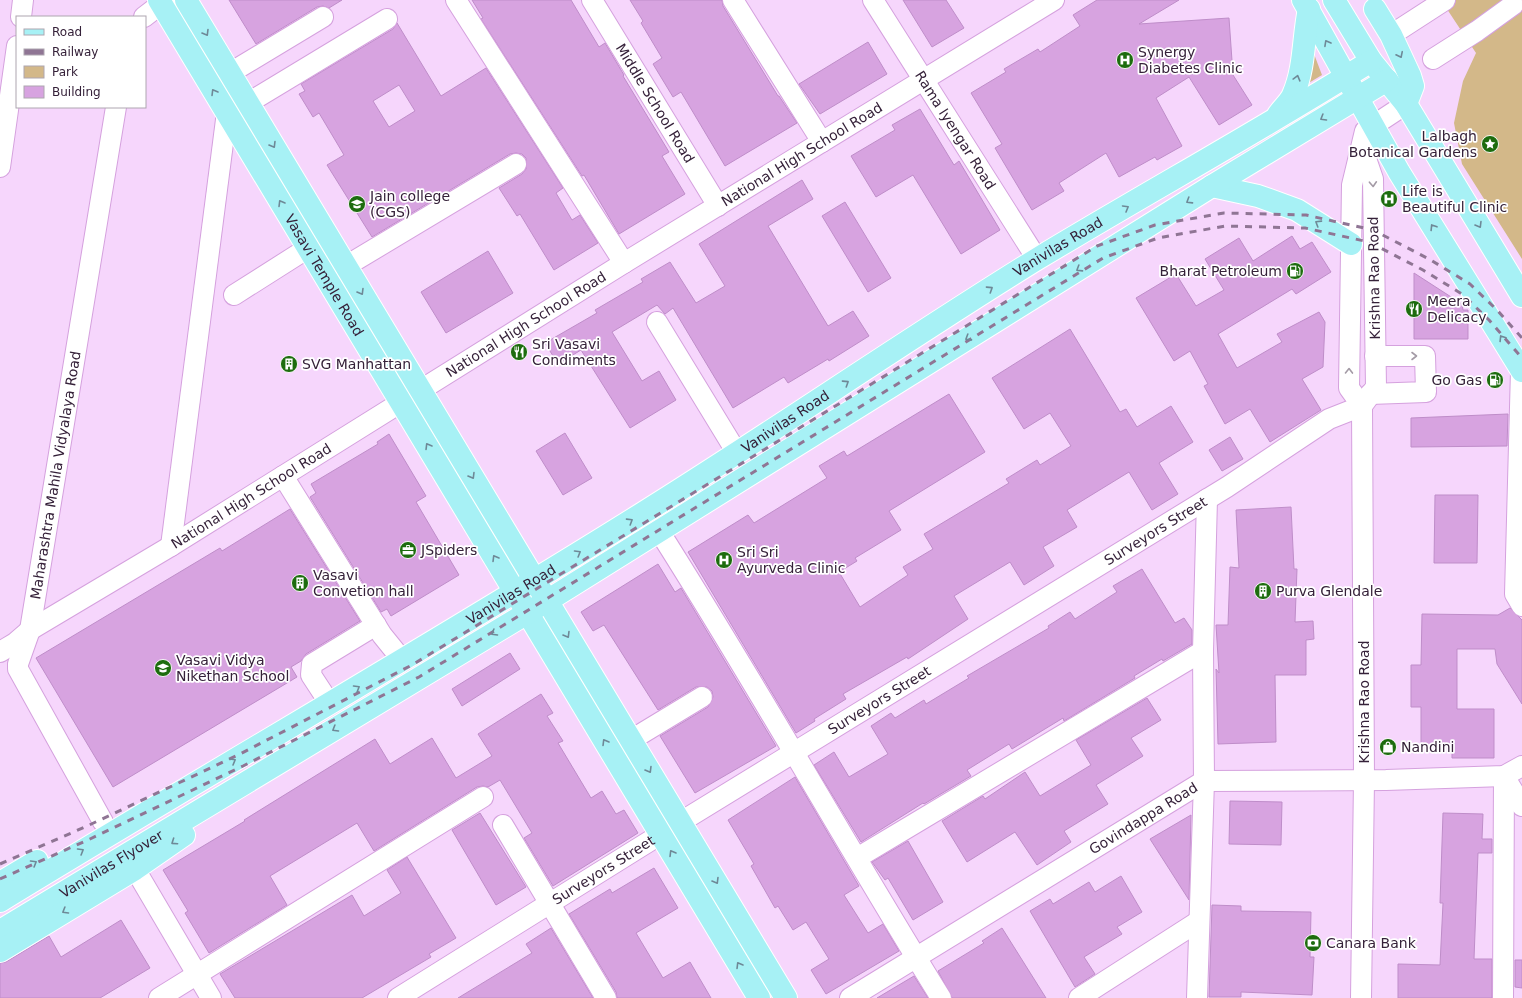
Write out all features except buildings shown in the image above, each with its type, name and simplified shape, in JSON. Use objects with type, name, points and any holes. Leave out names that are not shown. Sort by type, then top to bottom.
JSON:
[{"type":"main road","name":"Vasavi Temple Road","points":[[186,0],[786,998]]},
{"type":"main road","points":[[1334,0],[1371,61],[1406,104],[1522,296]]},
{"type":"main road","name":"Vasavi Temple Road","points":[[162,1],[226,112],[760,998]]},
{"type":"main road","points":[[1371,61],[1376,4]]},
{"type":"main road","points":[[1376,4],[1410,76],[1413,86],[1406,104]]},
{"type":"main road","points":[[1306,5],[1399,172],[1522,370]]},
{"type":"main road","points":[[1271,123],[1293,96],[1304,51],[1306,5]]},
{"type":"main road","name":"Vanivilas Road","points":[[200,781],[403,661],[534,580],[737,453],[1037,259],[1271,123],[1371,61]]},
{"type":"main road","name":"Vanivilas Road","points":[[223,796],[528,613],[1212,186],[1387,80]]},
{"type":"main road","points":[[1212,186],[1258,196],[1297,210],[1351,244]]},
{"type":"main road","points":[[295,227],[314,214]]},
{"type":"main road","points":[[0,883],[138,800],[160,789],[200,781]]},
{"type":"main road","name":"Vanivilas Flyover","points":[[0,901],[200,781]]},
{"type":"main road","points":[[0,951],[135,869],[193,829],[223,796]]},
{"type":"main road","name":"Vanivilas Flyover","points":[[6,927],[223,796]]},
{"type":"street","points":[[21,16],[24,0]]},
{"type":"street","points":[[456,0],[624,263]]},
{"type":"street","name":"Middle School Road","points":[[592,0],[718,206]]},
{"type":"street","points":[[733,0],[822,142]]},
{"type":"street","name":"Rama Iyengar Road","points":[[874,0],[1037,259]]},
{"type":"street","name":"National High School Road","points":[[0,652],[15,643],[30,630],[171,546],[624,263],[1054,0]]},
{"type":"street","points":[[1391,35],[1445,0]]},
{"type":"street","points":[[145,16],[162,1]]},
{"type":"street","points":[[1432,58],[1461,41],[1514,4]]},
{"type":"street","points":[[230,73],[323,17]]},
{"type":"street","points":[[248,103],[387,19]]},
{"type":"street","points":[[0,167],[16,53]]},
{"type":"street","name":"Krishna Rao Road","points":[[1366,400],[1349,388],[1352,185],[1362,147],[1362,138],[1365,131],[1406,104]]},
{"type":"street","name":"Maharashtra Mahila Vidyalaya Road","points":[[103,822],[18,669],[18,664],[30,630],[116,108]]},
{"type":"street","points":[[171,546],[226,112]]},
{"type":"street","name":"Krishna Rao Road","points":[[1361,998],[1366,400],[1376,387],[1373,179],[1362,147]]},
{"type":"street","points":[[346,266],[516,164]]},
{"type":"street","points":[[234,295],[308,248]]},
{"type":"street","points":[[657,322],[737,453]]},
{"type":"street","points":[[1366,400],[1426,392],[1425,356],[1375,356]]},
{"type":"street","points":[[1522,370],[1515,594],[1522,606]]},
{"type":"street","name":"Surveyors Street","points":[[398,998],[680,822],[1207,499],[1330,419],[1366,400]]},
{"type":"street","points":[[283,476],[376,626],[403,661]]},
{"type":"street","points":[[1197,998],[1204,780],[1203,650],[1207,499]]},
{"type":"street","points":[[659,531],[727,639],[793,753],[941,998]]},
{"type":"street","points":[[330,704],[311,675],[312,664],[376,626]]},
{"type":"street","points":[[857,858],[1203,650]]},
{"type":"street","points":[[631,740],[702,697]]},
{"type":"street","name":"Govindappa Road","points":[[850,998],[1204,780],[1364,780],[1504,776],[1522,766]]},
{"type":"street","points":[[1504,776],[1522,806]]},
{"type":"street","points":[[1503,998],[1504,776]]},
{"type":"street","points":[[159,998],[483,798]]},
{"type":"street","points":[[503,825],[551,903],[606,998]]},
{"type":"street","points":[[135,869],[211,998]]},
{"type":"street","points":[[1079,998],[1199,921]]},
{"type":"green space","name":"Lalbagh Botanical Gardens","points":[[1441,0],[1522,0],[1522,259],[1462,164],[1454,123],[1463,81],[1476,53]]},
{"type":"green space","points":[[1314,54],[1322,75],[1307,84]]},
{"type":"railway","points":[[0,864],[85,827],[238,755],[412,665],[1097,246],[1155,225],[1224,213],[1306,215],[1373,230],[1429,259],[1470,284],[1498,311],[1522,338]]},
{"type":"railway","points":[[0,879],[90,839],[243,766],[419,677],[1103,258],[1158,238],[1225,226],[1305,228],[1369,242],[1423,270],[1462,294],[1489,320],[1522,358]]},
{"type":"place","name":"Synergy Diabetes Clinic","points":[[1125,60]]},
{"type":"place","name":"Lalbagh Botanical Gardens","points":[[1490,144]]},
{"type":"place","name":"Life is Beautiful Clinic","points":[[1389,199]]},
{"type":"place","name":"Jain college (CGS)","points":[[357,204]]},
{"type":"place","name":"Bharat Petroleum","points":[[1295,271]]},
{"type":"place","name":"Meera Delicacy","points":[[1414,309]]},
{"type":"place","name":"Sri Vasavi Condiments","points":[[519,352]]},
{"type":"place","name":"SVG Manhattan","points":[[289,364]]},
{"type":"place","name":"Go Gas","points":[[1495,380]]},
{"type":"place","name":"JSpiders","points":[[408,550]]},
{"type":"place","name":"Sri Sri Ayurveda Clinic","points":[[724,560]]},
{"type":"place","name":"Vasavi Convetion hall","points":[[300,583]]},
{"type":"place","name":"Purva Glendale","points":[[1263,591]]},
{"type":"place","name":"Vasavi Vidya Nikethan School","points":[[163,668]]},
{"type":"place","name":"Nandini","points":[[1388,747]]},
{"type":"place","name":"Canara Bank","points":[[1313,943]]}]
